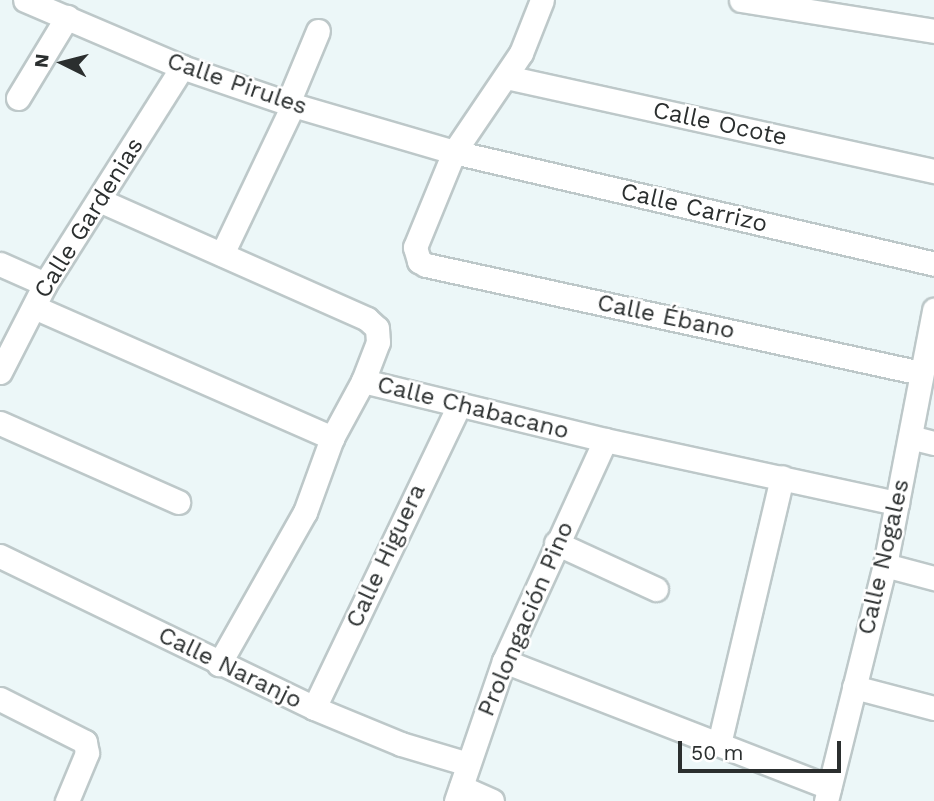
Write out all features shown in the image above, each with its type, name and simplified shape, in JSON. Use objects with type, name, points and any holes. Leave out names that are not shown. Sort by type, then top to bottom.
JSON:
[{"type":"street","name":"Calle Pirules","points":[[24,0],[182,67],[290,104],[454,152]]},
{"type":"street","points":[[454,152],[521,53],[542,0]]},
{"type":"street","points":[[741,0],[934,31]]},
{"type":"street","points":[[18,98],[67,16]]},
{"type":"street","points":[[222,254],[290,104],[318,31]]},
{"type":"street","name":"Calle Gardenias","points":[[0,372],[45,284],[182,67]]},
{"type":"street","name":"Calle Ocote","points":[[506,77],[934,171]]},
{"type":"street","name":"Calle Ébano","points":[[454,152],[415,247],[415,255],[426,265],[921,373]]},
{"type":"street","name":"Calle Carrizo","points":[[454,152],[934,264]]},
{"type":"street","name":"Calle Chabacano","points":[[99,200],[372,322],[377,328],[378,342],[363,381],[605,440],[897,503]]},
{"type":"street","points":[[0,264],[45,284]]},
{"type":"street","points":[[34,307],[332,438]]},
{"type":"street","name":"Calle Nogales","points":[[827,794],[885,565],[934,310]]},
{"type":"street","points":[[219,664],[304,512],[332,438],[363,381]]},
{"type":"street","name":"Calle Higuera","points":[[314,708],[459,405]]},
{"type":"street","points":[[0,423],[178,502]]},
{"type":"street","points":[[910,437],[934,443]]},
{"type":"street","name":"Prolongación Pino","points":[[459,794],[504,661],[605,440]]},
{"type":"street","points":[[719,744],[782,477]]},
{"type":"street","points":[[556,543],[656,589]]},
{"type":"street","name":"Calle Naranjo","points":[[0,556],[314,708],[401,744],[468,764]]},
{"type":"street","points":[[885,565],[934,578]]},
{"type":"street","points":[[504,661],[719,744],[827,794]]},
{"type":"street","points":[[854,687],[934,708]]},
{"type":"street","points":[[0,699],[80,737],[87,746],[85,760],[67,801]]},
{"type":"street","points":[[459,794],[492,801]]}]
